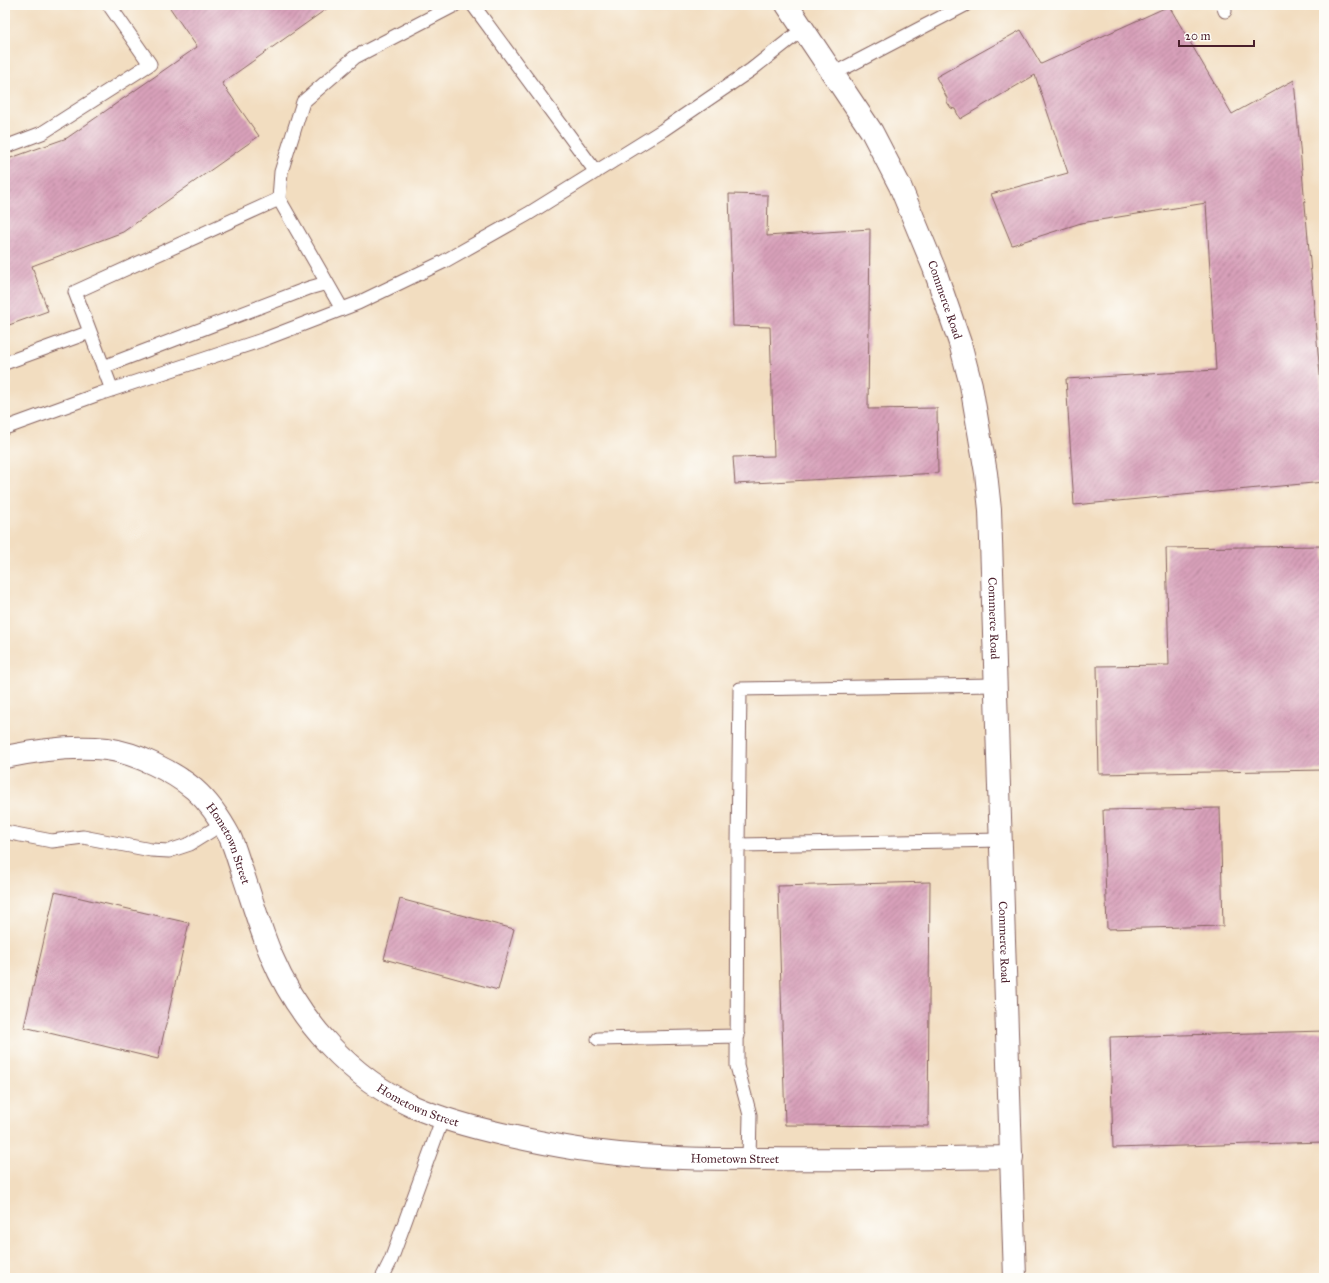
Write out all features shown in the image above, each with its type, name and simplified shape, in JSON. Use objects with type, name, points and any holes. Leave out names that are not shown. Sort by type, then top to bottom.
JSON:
[{"type":"street","name":"Commerce Road","points":[[787,5],[872,132],[900,186],[934,268],[960,343],[971,385],[986,473],[990,510],[1015,1278]]},
{"type":"street","name":"Hometown Street","points":[[5,757],[28,752],[73,748],[108,749],[136,757],[168,771],[194,790],[215,812],[231,839],[272,956],[290,993],[319,1033],[352,1067],[384,1092],[416,1108],[466,1126],[531,1141],[601,1152],[677,1158],[748,1159],[1012,1157]]},
{"type":"lane","points":[[5,147],[42,133],[150,64],[108,5]]},
{"type":"lane","points":[[342,309],[279,199],[281,172],[303,102],[355,58],[454,5]]},
{"type":"lane","points":[[473,5],[596,172]]},
{"type":"lane","points":[[834,74],[965,5]]},
{"type":"lane","points":[[5,428],[112,390],[262,340],[358,303],[442,262],[528,214],[663,130],[751,70],[803,29]]},
{"type":"lane","points":[[112,390],[75,292],[279,199]]},
{"type":"lane","points":[[103,367],[309,288],[327,283]]},
{"type":"lane","points":[[5,363],[90,332]]},
{"type":"lane","points":[[748,1159],[750,1115],[737,1066],[740,689],[996,685]]},
{"type":"lane","points":[[5,832],[52,841],[83,838],[151,850],[169,851],[190,844],[222,824]]},
{"type":"lane","points":[[738,845],[1001,840]]},
{"type":"lane","points":[[598,1039],[738,1036]]},
{"type":"lane","points":[[382,1278],[391,1260],[443,1117]]},
{"type":"building","points":[[168,5],[332,5],[222,83],[259,136],[123,232],[32,266],[48,311],[9,325],[5,316],[5,160],[67,138],[197,47]]},
{"type":"building","points":[[1169,6],[1232,114],[1294,80],[1324,420],[1324,482],[1074,505],[1066,379],[1216,370],[1206,203],[1081,223],[1012,245],[991,194],[1068,173],[1035,75],[960,119],[955,109],[951,108],[947,102],[947,98],[936,77],[1021,30],[1041,64]]},
{"type":"building","points":[[729,194],[768,195],[767,236],[870,229],[868,409],[937,408],[938,473],[735,484],[733,457],[774,456],[770,327],[733,326]]},
{"type":"building","points":[[1324,546],[1324,770],[1099,774],[1097,666],[1169,665],[1166,548]]},
{"type":"building","points":[[1220,808],[1223,926],[1107,929],[1103,810]]},
{"type":"building","points":[[930,882],[928,1126],[785,1125],[778,886]]},
{"type":"building","points":[[55,892],[189,923],[158,1059],[24,1027]]},
{"type":"building","points":[[400,899],[514,929],[498,990],[384,959]]},
{"type":"building","points":[[1324,1031],[1324,1142],[1113,1148],[1110,1037]]}]
